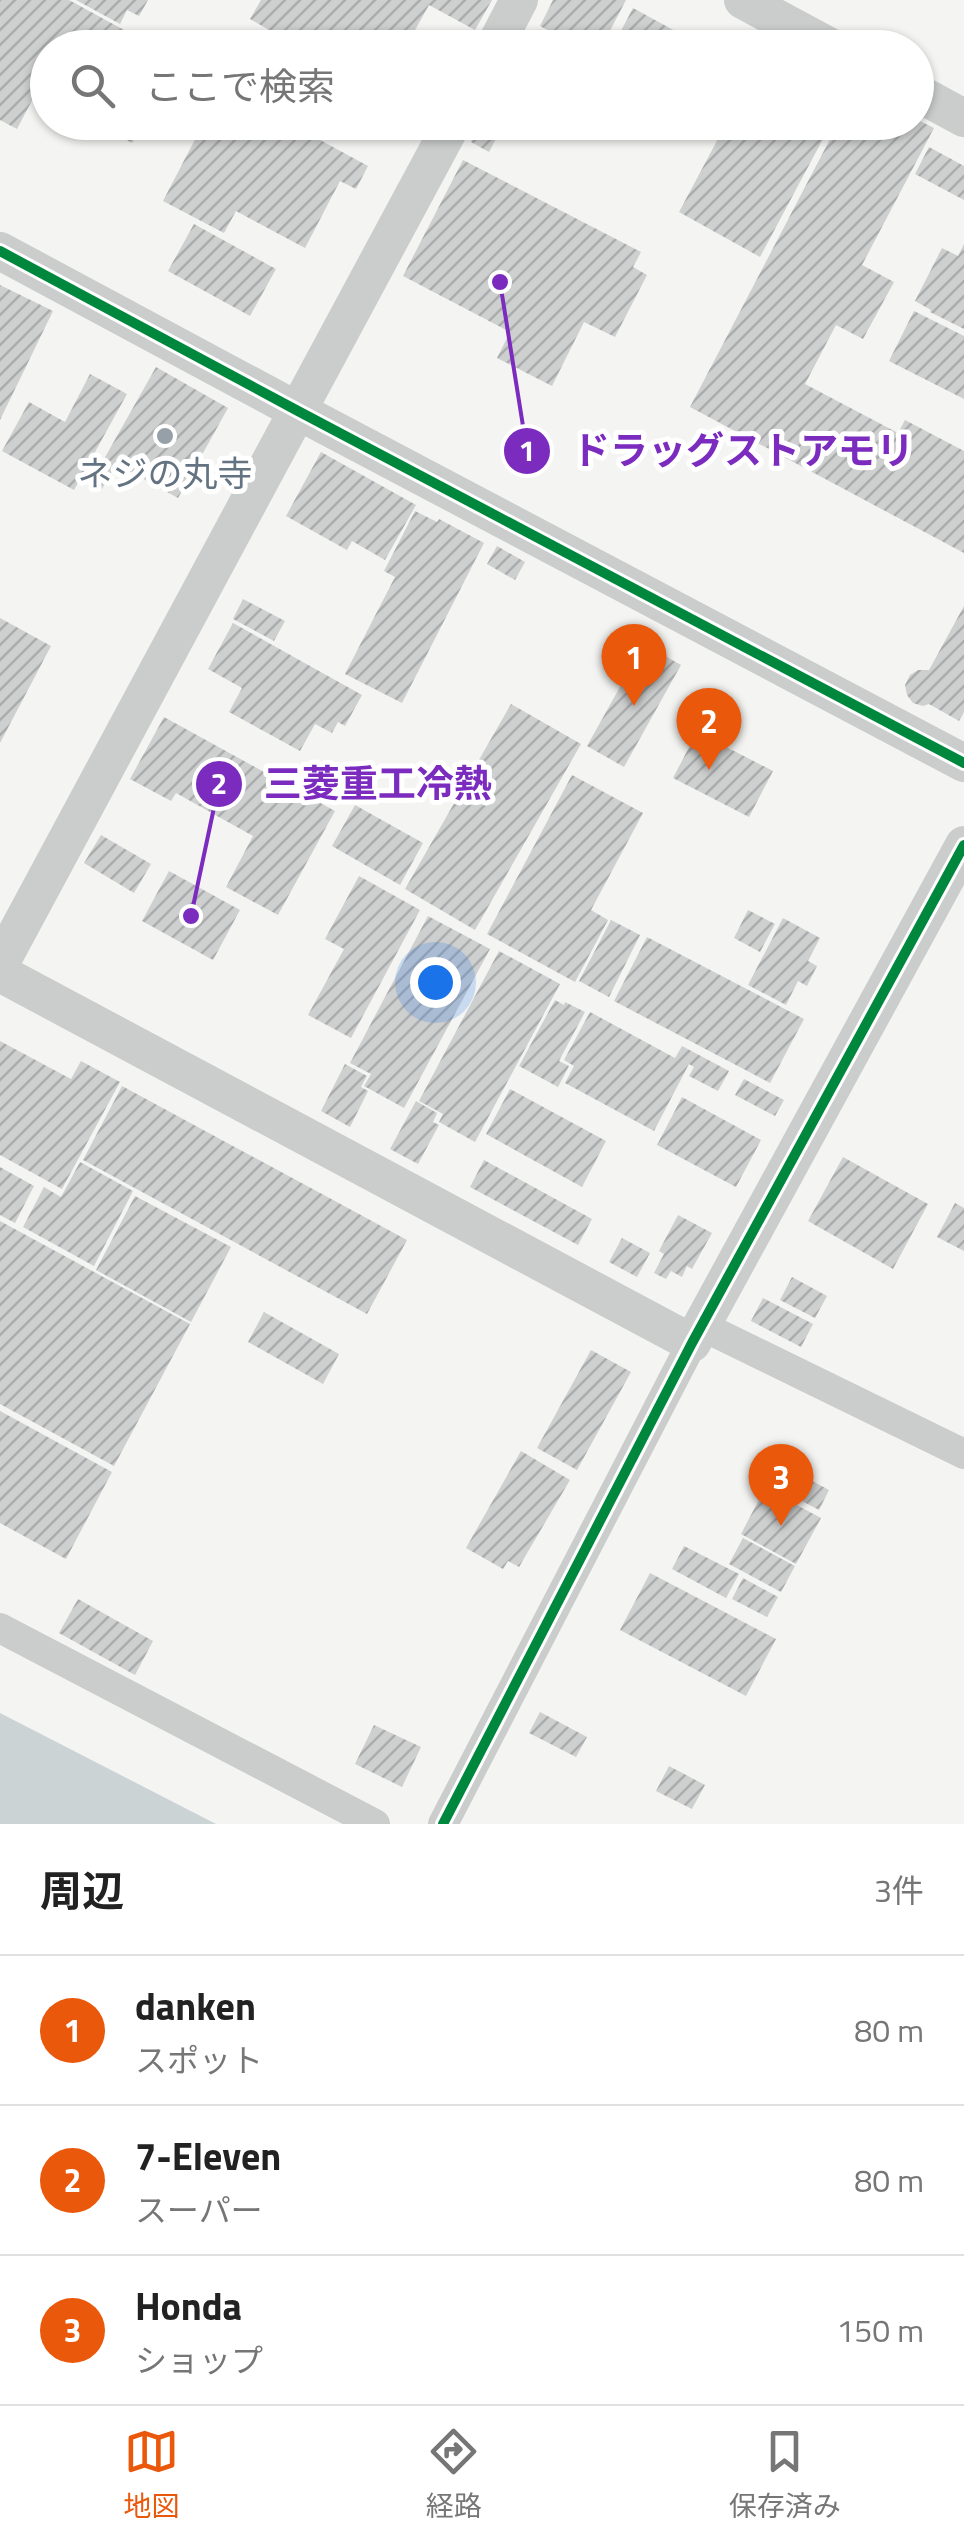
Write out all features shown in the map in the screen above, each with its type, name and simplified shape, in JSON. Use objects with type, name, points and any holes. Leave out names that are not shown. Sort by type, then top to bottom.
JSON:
[{"type":"street","points":[[503,30],[519,0]]},
{"type":"street","points":[[743,0],[799,30]]},
{"type":"street","points":[[934,102],[964,118]]},
{"type":"street","points":[[0,964],[443,140]]},
{"type":"street","points":[[0,251],[964,764]]},
{"type":"street","points":[[443,1824],[697,1335],[964,845]]},
{"type":"street","points":[[0,973],[697,1335],[964,1454]]},
{"type":"street","points":[[0,1628],[375,1824]]},
{"type":"shaded area","points":[[0,1713],[216,1824],[0,1824]]},
{"type":"building","points":[[0,0],[69,0],[124,30],[30,30],[30,104],[17,129],[0,120]]},
{"type":"building","points":[[76,0],[148,0],[139,16],[127,10],[120,24]]},
{"type":"building","points":[[261,0],[492,0],[475,30],[429,5],[415,30],[269,30],[250,19]]},
{"type":"building","points":[[553,0],[626,0],[610,30],[547,30],[540,26]]},
{"type":"building","points":[[633,8],[673,30],[621,30]]},
{"type":"building","points":[[195,140],[320,140],[368,166],[356,189],[340,181],[305,248],[236,211],[224,233],[163,201]]},
{"type":"building","points":[[472,140],[495,140],[489,152]]},
{"type":"building","points":[[717,140],[822,140],[760,257],[679,212]]},
{"type":"building","points":[[830,140],[928,140],[862,265],[894,282],[863,339],[836,325],[805,384],[898,433],[905,420],[964,451],[964,553],[690,407]]},
{"type":"building","points":[[929,147],[964,166],[964,200],[915,174]]},
{"type":"building","points":[[463,160],[641,252],[633,267],[647,275],[615,337],[584,322],[552,386],[497,358],[510,332],[403,276]]},
{"type":"building","points":[[194,224],[276,269],[250,316],[168,271]]},
{"type":"building","points":[[964,244],[964,329],[915,301],[942,248],[958,256]]},
{"type":"building","points":[[0,285],[53,311],[0,420]]},
{"type":"building","points":[[914,311],[964,336],[964,399],[889,361]]},
{"type":"building","name":"ネジの丸寺","points":[[156,367],[228,408],[178,498],[116,464],[102,489],[91,482]]},
{"type":"building","points":[[90,374],[127,394],[74,490],[2,451],[29,402],[65,422]]},
{"type":"building","points":[[321,452],[416,505],[385,560],[352,541],[347,550],[286,516]]},
{"type":"building","points":[[415,511],[484,543],[402,703],[345,674],[395,577],[384,571]]},
{"type":"building","points":[[497,546],[525,562],[515,580],[487,564]]},
{"type":"building","points":[[243,599],[285,621],[274,641],[233,619]]},
{"type":"building","points":[[964,606],[964,712],[959,721],[929,704],[913,703],[905,685],[918,670],[929,670]]},
{"type":"building","points":[[0,618],[51,646],[0,743]]},
{"type":"building","points":[[233,623],[362,695],[345,726],[338,722],[332,733],[315,724],[300,751],[229,712],[242,688],[208,669]]},
{"type":"building","points":[[644,644],[681,665],[624,767],[587,746]]},
{"type":"building","points":[[511,704],[581,744],[475,930],[405,889]]},
{"type":"building","points":[[164,717],[335,811],[278,915],[226,887],[253,836],[176,793],[171,801],[130,779]]},
{"type":"building","points":[[697,732],[773,771],[749,817],[673,778]]},
{"type":"building","points":[[572,775],[643,813],[591,910],[608,920],[575,982],[487,934]]},
{"type":"building","points":[[355,805],[423,843],[400,885],[332,846]]},
{"type":"building","points":[[101,835],[151,864],[134,893],[84,863]]},
{"type":"building","points":[[169,871],[240,910],[213,960],[142,921]]},
{"type":"building","points":[[359,876],[420,910],[351,1038],[308,1015],[344,949],[325,939]]},
{"type":"building","points":[[748,910],[775,924],[760,952],[734,938]]},
{"type":"building","points":[[428,916],[490,949],[404,1108],[364,1086],[371,1074],[350,1063]]},
{"type":"building","points":[[783,918],[820,938],[808,961],[817,966],[807,986],[798,981],[786,1005],[748,985]]},
{"type":"building","points":[[611,920],[640,935],[609,997],[579,981]]},
{"type":"building","points":[[647,937],[804,1019],[770,1083],[614,1001]]},
{"type":"building","points":[[499,951],[560,984],[475,1142],[439,1122],[443,1114],[419,1101]]},
{"type":"building","points":[[555,1000],[585,1012],[559,1061],[569,1066],[558,1087],[519,1066]]},
{"type":"building","points":[[590,1012],[675,1058],[682,1046],[729,1071],[718,1091],[689,1076],[694,1067],[689,1064],[654,1131],[565,1083],[574,1066],[564,1060]]},
{"type":"building","points":[[0,1041],[71,1079],[81,1061],[120,1082],[62,1189],[0,1155]]},
{"type":"building","points":[[345,1064],[367,1076],[361,1087],[368,1091],[350,1127],[321,1111]]},
{"type":"building","points":[[744,1079],[784,1100],[775,1116],[735,1095]]},
{"type":"building","points":[[122,1086],[407,1240],[367,1314],[83,1160]]},
{"type":"building","points":[[510,1089],[606,1141],[582,1187],[486,1134]]},
{"type":"building","points":[[682,1097],[761,1140],[736,1187],[657,1145]]},
{"type":"building","points":[[416,1101],[437,1113],[433,1122],[439,1125],[418,1164],[390,1149]]},
{"type":"building","points":[[843,1157],[928,1204],[893,1269],[808,1221]]},
{"type":"building","points":[[484,1160],[592,1219],[578,1245],[470,1187]]},
{"type":"building","points":[[80,1162],[133,1191],[94,1266],[23,1227],[44,1187],[61,1197]]},
{"type":"building","points":[[0,1167],[34,1186],[15,1223],[0,1215]]},
{"type":"building","points":[[135,1196],[231,1247],[191,1322],[96,1270]]},
{"type":"building","points":[[955,1203],[964,1208],[964,1251],[937,1237]]},
{"type":"building","points":[[678,1215],[712,1233],[692,1269],[687,1266],[682,1277],[671,1271],[666,1279],[654,1273],[664,1254],[659,1251]]},
{"type":"building","points":[[0,1221],[190,1324],[114,1466],[0,1404]]},
{"type":"building","points":[[622,1238],[650,1253],[637,1277],[609,1262]]},
{"type":"building","points":[[792,1277],[827,1296],[815,1318],[780,1300]]},
{"type":"building","points":[[763,1298],[813,1324],[801,1347],[751,1321]]},
{"type":"building","points":[[264,1312],[339,1354],[323,1384],[248,1342]]},
{"type":"building","points":[[591,1350],[631,1372],[577,1470],[537,1448]]},
{"type":"building","points":[[0,1411],[112,1472],[66,1559],[0,1523]]},
{"type":"building","points":[[521,1451],[570,1480],[519,1567],[508,1561],[503,1569],[466,1548]]},
{"type":"building","points":[[779,1463],[829,1490],[819,1510],[768,1483]]},
{"type":"building","points":[[765,1488],[821,1518],[796,1564],[741,1534]]},
{"type":"building","points":[[743,1538],[795,1566],[781,1592],[729,1564]]},
{"type":"building","points":[[684,1546],[739,1574],[726,1598],[672,1569]]},
{"type":"building","points":[[650,1573],[776,1639],[746,1696],[620,1630]]},
{"type":"building","points":[[743,1578],[778,1597],[767,1617],[732,1599]]},
{"type":"building","points":[[78,1599],[153,1641],[135,1675],[59,1633]]},
{"type":"building","points":[[540,1712],[587,1737],[576,1757],[529,1733]]},
{"type":"building","points":[[374,1725],[421,1747],[402,1787],[355,1764]]},
{"type":"building","points":[[669,1766],[705,1785],[692,1809],[656,1791]]},
{"type":"cycle path","points":[[0,251],[964,763]]},
{"type":"cycle path","points":[[443,1824],[692,1343],[964,845]]},
{"type":"place","name":"ドラッグストアモリ","points":[[500,282]]},
{"type":"place","name":"ネジの丸寺","points":[[165,436]]},
{"type":"place","name":"danken","points":[[634,706]]},
{"type":"place","name":"7-Eleven","points":[[709,770]]},
{"type":"place","name":"三菱重工冷熱","points":[[191,916]]},
{"type":"place","name":"Honda","points":[[781,1526]]}]
